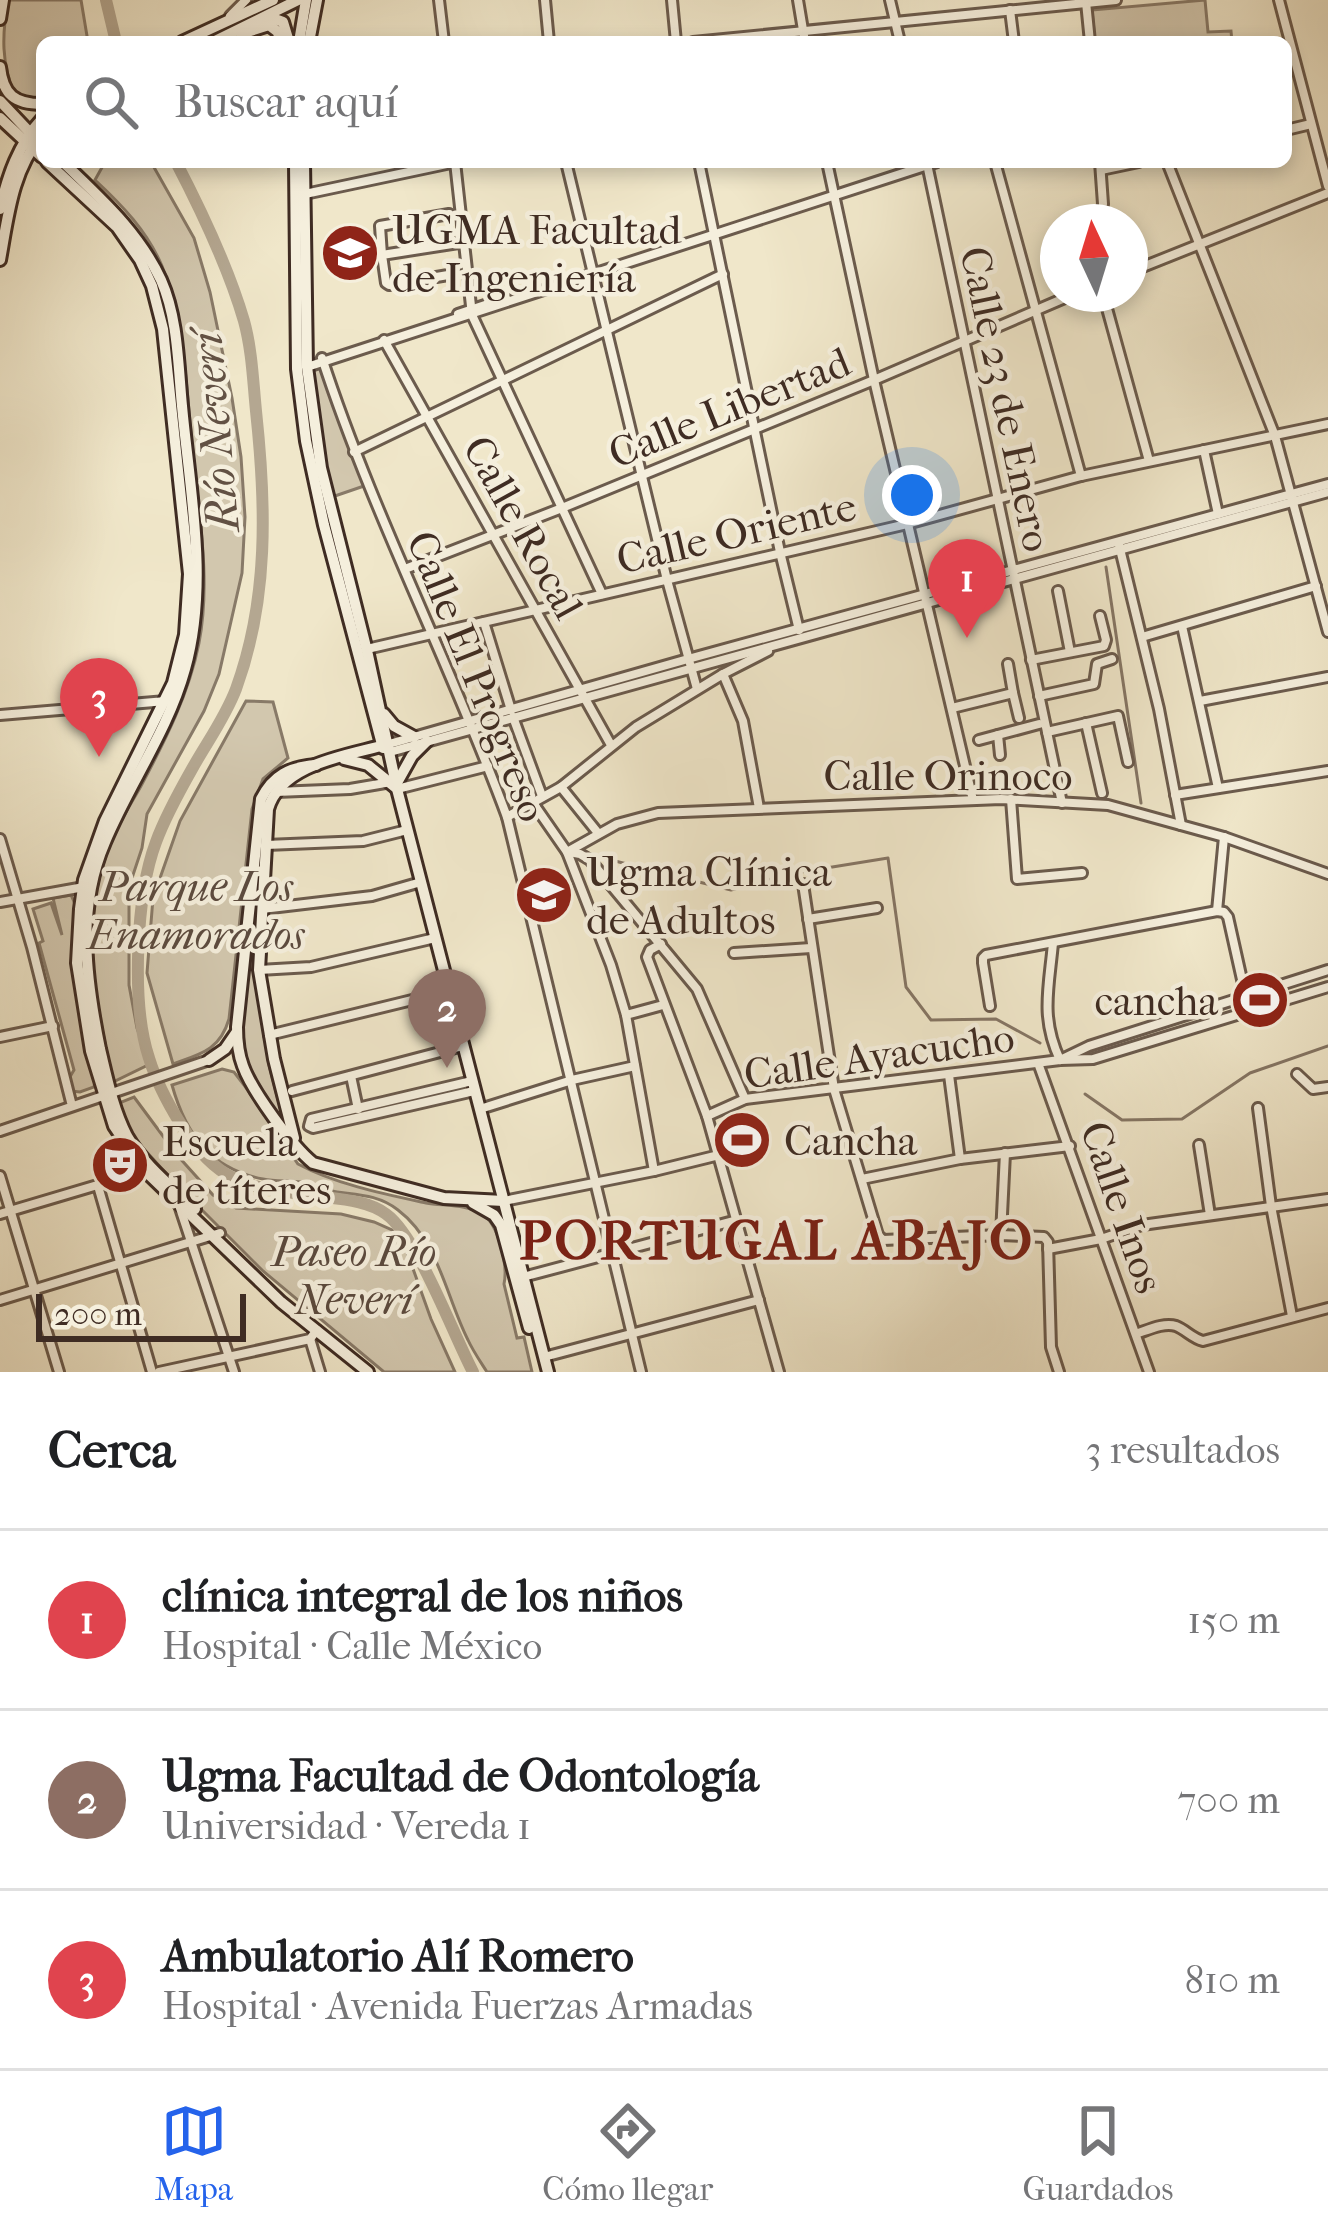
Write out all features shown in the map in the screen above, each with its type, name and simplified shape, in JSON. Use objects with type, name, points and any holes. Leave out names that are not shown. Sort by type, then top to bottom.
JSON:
[{"type":"main road","points":[[0,19],[3,0]]},
{"type":"main road","points":[[218,36],[273,0]]},
{"type":"main road","points":[[203,36],[302,0],[299,36]]},
{"type":"main road","points":[[310,36],[317,0]]},
{"type":"main road","points":[[267,16],[283,22],[284,36]]},
{"type":"main road","points":[[224,30],[269,26],[281,36]]},
{"type":"main road","points":[[0,67],[11,98],[36,104]]},
{"type":"main road","points":[[0,101],[35,140]]},
{"type":"main road","points":[[0,118],[35,140]]},
{"type":"main road","points":[[0,208],[11,168],[35,140]]},
{"type":"main road","points":[[0,260],[14,189],[35,140]]},
{"type":"main road","points":[[54,168],[128,242],[159,309],[190,586],[185,635],[169,702]]},
{"type":"main road","points":[[69,168],[132,231],[161,281],[170,308],[198,573],[192,646],[169,702],[102,827],[87,887],[77,963],[82,1006],[119,1137],[178,1204],[216,1234]]},
{"type":"main road","points":[[295,168],[296,354],[316,493],[387,747],[544,1357],[544,1372]]},
{"type":"main road","points":[[304,168],[306,365],[321,468],[367,649],[376,708],[369,735],[359,750],[346,757]]},
{"type":"main road","points":[[376,708],[414,737]]},
{"type":"main road","points":[[395,785],[412,756],[428,741]]},
{"type":"main road","points":[[387,747],[295,767],[283,772],[260,799],[237,1031],[245,1072],[297,1148],[318,1166],[424,1194],[504,1202]]},
{"type":"main road","points":[[346,757],[368,765],[395,785]]},
{"type":"main road","points":[[297,1148],[269,1035],[260,970],[264,845],[275,792],[316,765]]},
{"type":"main road","points":[[209,1060],[225,1049],[237,1031]]},
{"type":"main road","points":[[209,1060],[221,1060],[245,1072]]},
{"type":"main road","points":[[468,1201],[484,1195],[490,1186],[483,1125]]},
{"type":"main road","points":[[149,1170],[281,1302],[372,1372]]},
{"type":"main road","points":[[468,1201],[487,1210],[501,1225],[544,1372]]},
{"type":"street","points":[[224,30],[246,0]]},
{"type":"street","points":[[439,0],[443,36]]},
{"type":"street","points":[[545,0],[548,36]]},
{"type":"street","points":[[672,0],[675,36]]},
{"type":"street","points":[[798,0],[804,36],[1116,0]]},
{"type":"street","points":[[890,0],[898,36]]},
{"type":"street","points":[[1279,0],[1288,36]]},
{"type":"street","points":[[1086,2],[1089,36]]},
{"type":"street","points":[[1010,10],[1013,36]]},
{"type":"street","points":[[1148,265],[1328,189],[1292,50]]},
{"type":"street","points":[[1292,129],[1311,124]]},
{"type":"street","points":[[305,194],[428,168]]},
{"type":"street","points":[[457,168],[471,312],[602,594]]},
{"type":"street","points":[[567,168],[697,689]]},
{"type":"street","points":[[700,168],[800,633]]},
{"type":"street","points":[[828,168],[973,800]]},
{"type":"street","points":[[306,365],[915,168]]},
{"type":"street","name":"Calle 23 de Enero","points":[[931,168],[1043,728],[1062,802]]},
{"type":"street","points":[[997,168],[1081,476]]},
{"type":"street","points":[[1101,168],[1103,204]]},
{"type":"street","points":[[1169,168],[1275,436],[1328,632]]},
{"type":"street","points":[[448,214],[380,226],[382,256],[387,285],[454,274]]},
{"type":"street","points":[[382,256],[465,242]]},
{"type":"street","points":[[354,452],[723,274]]},
{"type":"street","name":"Calle Libertad","points":[[404,569],[874,380],[1040,307]]},
{"type":"street","points":[[1108,312],[1149,461]]},
{"type":"street","name":"Calle Rocal","points":[[385,340],[611,745]]},
{"type":"street","name":"Calle El Progreso","points":[[323,360],[354,452],[473,726],[507,817],[641,1372]]},
{"type":"street","name":"Calle Oriente","points":[[367,649],[908,524],[1081,476],[1328,424]]},
{"type":"street","points":[[1204,450],[1219,518]]},
{"type":"street","points":[[387,747],[428,741],[1328,488]]},
{"type":"street","points":[[1119,545],[1180,825]]},
{"type":"street","points":[[1142,638],[1316,586]]},
{"type":"street","points":[[1058,591],[1070,652]]},
{"type":"street","points":[[1031,660],[1104,646],[1100,616]]},
{"type":"street","points":[[484,622],[537,800],[567,852],[611,965],[626,1015],[654,1172]]},
{"type":"street","points":[[1182,626],[1218,788]]},
{"type":"street","points":[[507,817],[561,787],[611,745],[697,689],[800,633]]},
{"type":"street","points":[[689,664],[787,641]]},
{"type":"street","points":[[1038,696],[1094,684],[1097,664],[1112,658]]},
{"type":"street","points":[[1007,664],[1019,718]]},
{"type":"street","points":[[723,674],[743,721],[759,808]]},
{"type":"street","points":[[1200,701],[1328,677]]},
{"type":"street","points":[[952,708],[1012,693]]},
{"type":"street","points":[[0,715],[169,702]]},
{"type":"street","points":[[980,740],[1118,716],[1128,762]]},
{"type":"street","points":[[1086,723],[1102,793]]},
{"type":"street","points":[[387,747],[473,726]]},
{"type":"street","points":[[998,735],[1000,754]]},
{"type":"street","points":[[275,792],[395,785],[488,766]]},
{"type":"street","points":[[1175,795],[1328,771]]},
{"type":"street","points":[[561,787],[598,833]]},
{"type":"street","points":[[1012,800],[1017,879],[1082,873]]},
{"type":"street","name":"Calle Orinoco","points":[[567,852],[616,824],[658,813],[1012,800],[1108,805],[1224,837],[1328,874]]},
{"type":"street","points":[[264,845],[363,841],[407,830]]},
{"type":"street","points":[[1216,911],[1224,837]]},
{"type":"street","points":[[0,839],[71,1102]]},
{"type":"street","points":[[567,852],[590,860],[697,989],[745,1099]]},
{"type":"street","points":[[261,909],[372,896],[421,882]]},
{"type":"street","points":[[803,884],[834,1089],[878,1235],[883,1240],[1001,1234],[1044,1237],[1051,1347],[1059,1372]]},
{"type":"street","points":[[0,902],[87,887]]},
{"type":"street","points":[[808,919],[877,908]]},
{"type":"street","points":[[990,1006],[982,958],[1216,911],[1228,917],[1250,1011]]},
{"type":"street","points":[[260,970],[311,967],[435,938]]},
{"type":"street","points":[[1053,943],[1046,1013],[1060,1060]]},
{"type":"street","points":[[661,944],[647,957],[707,1116],[779,1372]]},
{"type":"street","points":[[734,953],[812,948]]},
{"type":"street","points":[[1060,1060],[1089,1046],[1328,970]]},
{"type":"street","points":[[1060,1060],[1093,1059],[1328,987]]},
{"type":"street","points":[[269,1035],[448,991]]},
{"type":"street","points":[[626,1015],[663,1005]]},
{"type":"street","points":[[0,1037],[53,1026]]},
{"type":"street","points":[[292,1090],[463,1046]]},
{"type":"street","points":[[0,1128],[209,1060]]},
{"type":"street","name":"Calle Ayacucho","points":[[707,1116],[745,1099],[1060,1060]]},
{"type":"street","name":"Calle Inos","points":[[1038,1064],[1147,1371]]},
{"type":"street","points":[[479,1109],[635,1066]]},
{"type":"street","points":[[1297,1074],[1312,1089],[1328,1087]]},
{"type":"street","points":[[351,1076],[358,1109]]},
{"type":"street","points":[[949,1076],[960,1159]]},
{"type":"street","points":[[473,1086],[313,1128],[309,1126],[311,1119],[473,1086]]},
{"type":"street","points":[[0,1128],[107,1094]]},
{"type":"street","points":[[1258,1108],[1292,1316]]},
{"type":"street","points":[[862,1179],[960,1159],[1070,1145]]},
{"type":"street","points":[[1199,1145],[1210,1215]]},
{"type":"street","points":[[1001,1234],[1005,1153]]},
{"type":"street","points":[[504,1202],[719,1155]]},
{"type":"street","points":[[0,1214],[149,1170]]},
{"type":"street","points":[[0,1175],[59,1372]]},
{"type":"street","points":[[98,1186],[155,1372],[315,1332],[320,1372]]},
{"type":"street","points":[[1048,1249],[1142,1225],[1328,1199]]},
{"type":"street","points":[[178,1204],[234,1372]]},
{"type":"street","points":[[523,1277],[737,1220]]},
{"type":"street","points":[[0,1300],[216,1234]]},
{"type":"street","points":[[544,1357],[759,1300]]},
{"type":"street","points":[[1136,1334],[1174,1325],[1203,1341],[1328,1308]]},
{"type":"green space","points":[[8,0],[81,0],[87,36],[36,36],[36,98],[15,95],[7,72]]},
{"type":"green space","points":[[1205,0],[1208,32],[1231,31],[1231,36],[1094,36],[1092,10]]},
{"type":"green space","points":[[102,168],[154,168],[194,238],[232,398],[245,517],[242,573],[219,674],[147,814],[129,887],[129,985],[150,1064],[113,1082],[93,962],[95,903],[111,842],[189,681],[199,643],[204,572],[181,334],[170,288],[149,241],[95,180]]},
{"type":"green space","points":[[320,367],[364,486],[332,497],[311,370]]},
{"type":"green space","name":"Parque Los Enamorados","points":[[246,701],[273,702],[288,758],[263,779],[252,809],[229,1019],[208,1049],[173,1064],[147,973],[153,898],[180,821]]},
{"type":"green space","points":[[71,895],[95,1081],[94,1087],[80,1092],[71,1091],[68,1080],[74,1070],[33,909],[51,903],[62,935],[53,898]]},
{"type":"green space","points":[[248,953],[252,953],[269,1065],[284,1123],[247,1069],[240,1033]]},
{"type":"green space","points":[[222,1069],[234,1072],[298,1164],[360,1188],[469,1208],[488,1219],[501,1246],[517,1338],[524,1337],[532,1372],[487,1372],[423,1237],[391,1205],[369,1196],[245,1174],[203,1147],[172,1085]]},
{"type":"green space","name":"Paseo Río Neverí","points":[[134,1097],[213,1195],[236,1208],[341,1214],[392,1230],[407,1252],[455,1372],[384,1372],[263,1271],[133,1137],[119,1103]]},
{"type":"waterway","name":"Río Neverí","points":[[106,0],[115,36]]},
{"type":"waterway","name":"Río Neverí","points":[[179,168],[222,260],[247,332],[259,446],[262,551],[254,621],[236,689],[168,814],[149,864],[138,950],[143,1035],[155,1075],[175,1115],[194,1144],[222,1171],[253,1186],[361,1203],[378,1209],[398,1226],[422,1264],[473,1372]]},
{"type":"waterway","points":[[1106,567],[1141,803]]},
{"type":"waterway","points":[[603,858],[731,890],[789,874],[888,858],[906,987],[931,1020],[996,1019],[1040,1043]]},
{"type":"waterway","points":[[1085,1094],[1122,1120],[1182,1119],[1250,1073],[1328,1046]]},
{"type":"place","name":"UGMA Facultad de Ingeniería","points":[[350,253]]},
{"type":"place","name":"clínica integral de los niños","points":[[967,638]]},
{"type":"place","name":"Ambulatorio Alí Romero","points":[[99,757]]},
{"type":"place","name":"Ugma Clínica de Adultos","points":[[544,895]]},
{"type":"place","name":"cancha","points":[[1260,1000]]},
{"type":"place","name":"Ugma Facultad de Odontología","points":[[447,1068]]},
{"type":"place","name":"Cancha","points":[[742,1140]]},
{"type":"place","name":"Escuela de títeres","points":[[120,1165]]},
{"type":"district","name":"PORTUGAL ABAJO","points":[[777,1240]]}]
